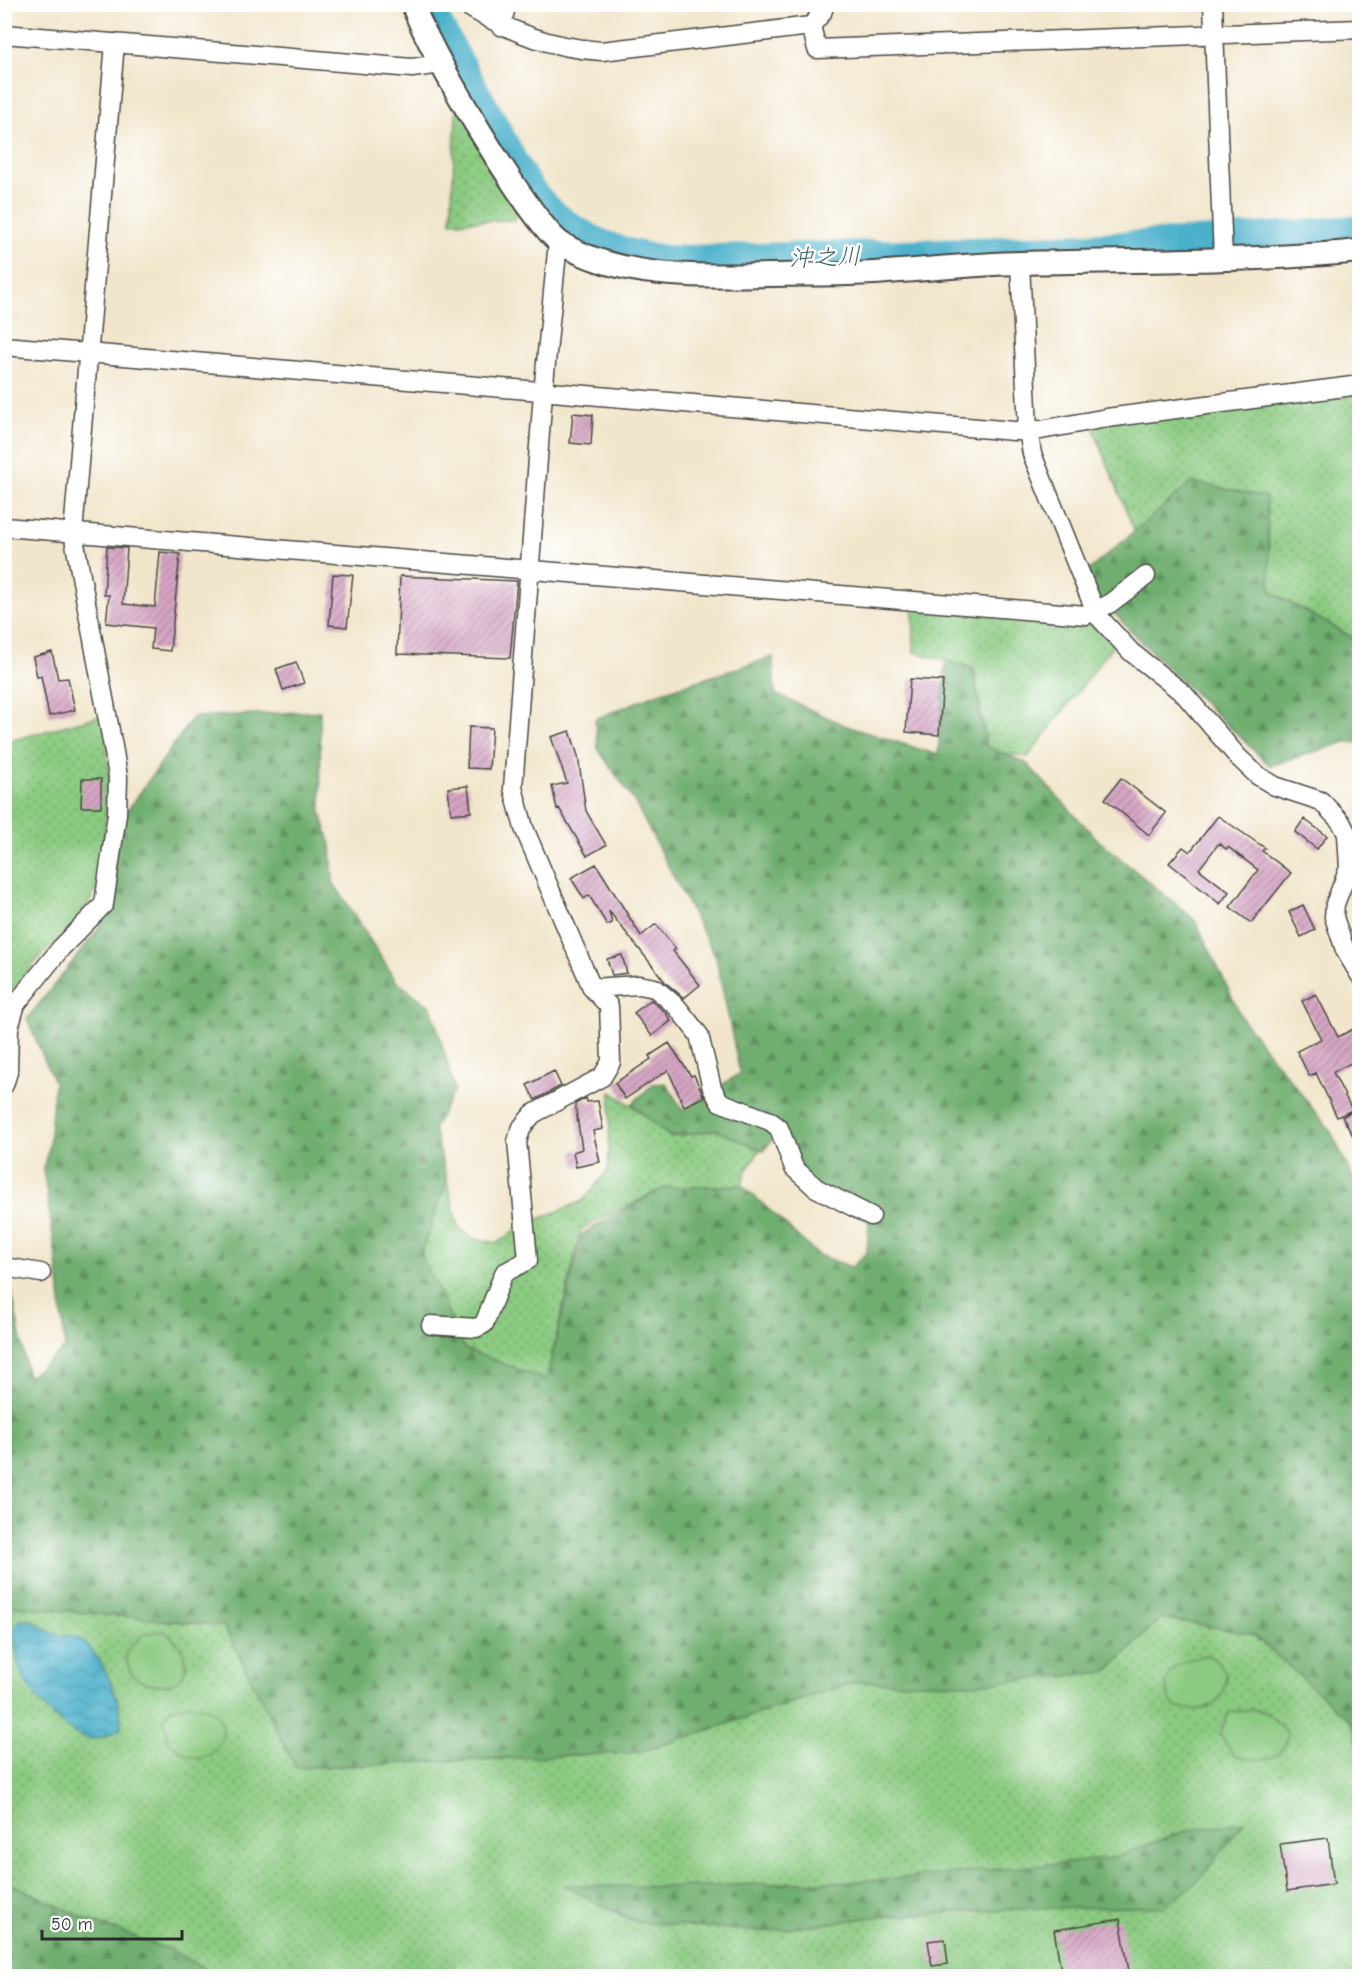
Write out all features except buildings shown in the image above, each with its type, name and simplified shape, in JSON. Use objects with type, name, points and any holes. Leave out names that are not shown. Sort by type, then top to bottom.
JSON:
[{"type":"street","points":[[413,4],[417,21],[528,204],[558,242],[584,255],[671,275],[871,273],[1020,263],[1223,259],[1359,251]]},
{"type":"street","points":[[464,4],[501,26],[539,42],[573,49],[602,51],[811,26],[822,13],[825,4]]},
{"type":"street","points":[[501,26],[507,4]]},
{"type":"street","points":[[1213,4],[1223,259]]},
{"type":"street","points":[[811,26],[817,49],[1359,29]]},
{"type":"street","points":[[4,34],[412,68],[442,64]]},
{"type":"street","points":[[4,1085],[8,1072],[9,1028],[16,1004],[61,948],[104,904],[108,886],[118,777],[73,533],[86,352],[115,44]]},
{"type":"street","points":[[431,1325],[476,1328],[484,1324],[504,1273],[528,1260],[517,1141],[522,1127],[533,1114],[602,1077],[611,1062],[609,1006],[592,988],[524,828],[513,789],[543,393],[558,242]]},
{"type":"street","points":[[1020,263],[1028,430],[1032,454],[1096,611],[1131,652],[1190,701],[1238,757],[1257,775],[1275,786],[1321,801],[1341,822],[1347,834],[1348,868],[1335,904],[1334,917],[1345,950],[1359,975]]},
{"type":"street","points":[[4,346],[543,393],[1028,430],[1359,385]]},
{"type":"street","points":[[4,527],[1086,615],[1096,611],[1146,576]]},
{"type":"street","points":[[592,988],[639,985],[655,988],[677,1007],[699,1035],[712,1088],[720,1102],[770,1121],[779,1128],[794,1168],[816,1188],[870,1216]]},
{"type":"street","points":[[4,1268],[41,1273]]},
{"type":"green space","points":[[457,92],[518,208],[515,220],[451,222]]},
{"type":"green space","points":[[1359,395],[1359,641],[1271,592],[1192,483],[1135,533],[1091,422]]},
{"type":"green space","points":[[1192,482],[1266,497],[1271,592],[1359,641],[1359,743],[1346,742],[1270,766],[1139,640],[1081,577]]},
{"type":"green space","points":[[913,606],[1082,622],[1101,630],[1115,643],[1028,757],[987,751],[974,669],[914,652]]},
{"type":"green space","points":[[773,657],[775,694],[849,727],[938,755],[946,661],[972,667],[986,746],[1026,763],[1098,840],[1195,920],[1243,1020],[1331,1132],[1359,1190],[1359,1751],[1353,1724],[1253,1634],[1161,1618],[1107,1672],[974,1684],[855,1682],[640,1752],[296,1768],[224,1626],[5,1605],[4,1284],[11,1288],[28,1377],[65,1348],[58,1270],[43,1169],[49,1147],[54,1082],[27,1019],[96,932],[111,906],[118,824],[193,717],[320,711],[321,814],[331,845],[333,882],[396,981],[431,1007],[455,1089],[434,1128],[447,1181],[421,1253],[465,1349],[546,1380],[582,1234],[663,1188],[742,1185],[818,1255],[852,1267],[867,1252],[869,1221],[807,1180],[779,1129],[764,1151],[715,1130],[670,1137],[632,1104],[653,1084],[666,1083],[683,1111],[740,1073],[716,958],[634,801],[598,749],[595,719],[656,694]]},
{"type":"green space","points":[[104,715],[110,780],[99,885],[77,923],[40,957],[5,999],[4,834],[8,825],[5,818],[5,742]]},
{"type":"green space","points":[[611,1092],[630,1104],[670,1137],[715,1130],[760,1149],[746,1171],[742,1185],[660,1190],[581,1229],[546,1381],[462,1353],[421,1254],[447,1181],[458,1227],[472,1238],[497,1243],[524,1225],[583,1201],[608,1170]]},
{"type":"green space","points":[[5,1605],[224,1626],[296,1768],[640,1752],[855,1682],[1107,1672],[1161,1618],[1252,1634],[1359,1727],[1359,1976],[31,1976],[5,1957]]},
{"type":"green space","points":[[163,1631],[175,1640],[184,1654],[186,1668],[182,1675],[176,1681],[166,1685],[153,1684],[135,1678],[127,1662],[126,1651],[144,1634]]},
{"type":"green space","points":[[1208,1655],[1217,1661],[1226,1674],[1222,1694],[1212,1705],[1204,1708],[1176,1708],[1166,1687],[1171,1671],[1187,1661]]},
{"type":"green space","points":[[187,1705],[205,1708],[216,1714],[222,1722],[223,1732],[220,1742],[208,1756],[200,1758],[191,1756],[168,1741],[164,1719],[170,1709]]},
{"type":"green space","points":[[1253,1709],[1267,1713],[1287,1732],[1282,1750],[1269,1758],[1252,1759],[1234,1756],[1220,1734],[1229,1712]]},
{"type":"green space","points":[[1244,1822],[1198,1881],[1164,1907],[1036,1908],[874,1917],[765,1932],[635,1922],[563,1885],[669,1887],[882,1880],[1108,1859],[1188,1830]]},
{"type":"green space","points":[[5,1881],[86,1919],[173,1951],[216,1976],[5,1976]]},
{"type":"water","points":[[30,1619],[51,1633],[78,1638],[86,1644],[102,1666],[115,1693],[121,1719],[120,1729],[101,1738],[83,1737],[61,1723],[31,1690],[24,1679],[17,1659],[13,1628],[19,1621]]},
{"type":"waterway","name":"沖之川","points":[[419,4],[433,19],[529,191],[543,207],[574,232],[628,255],[668,262],[1014,252],[1187,244],[1360,231]]}]
